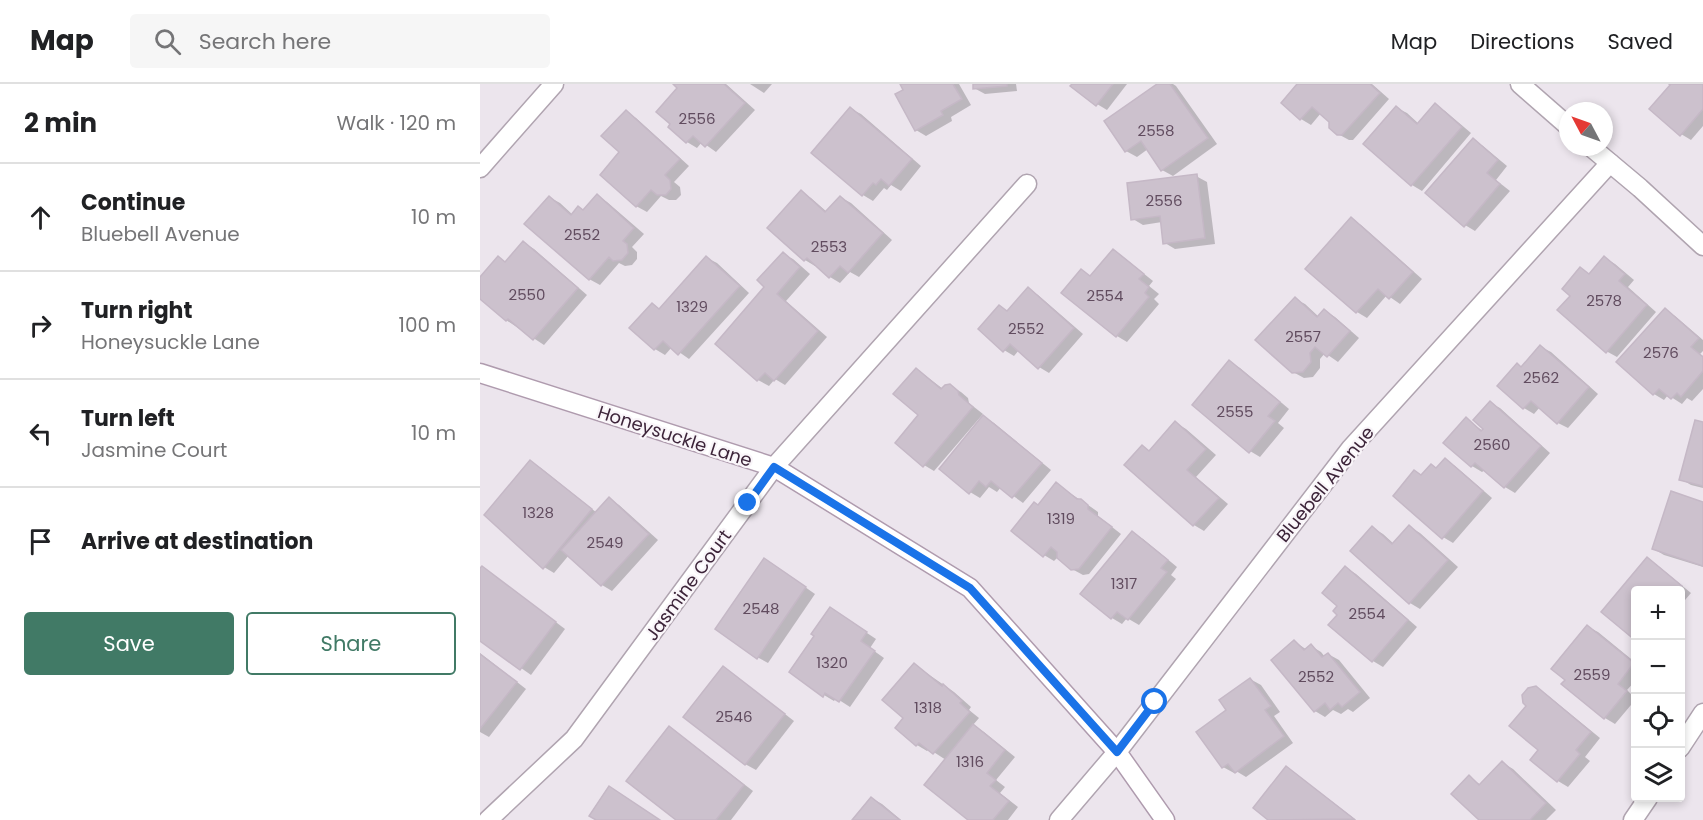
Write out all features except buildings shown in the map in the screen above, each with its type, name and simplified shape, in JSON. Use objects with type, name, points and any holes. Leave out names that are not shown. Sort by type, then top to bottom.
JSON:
[{"type":"street","points":[[480,168],[554,84]]},
{"type":"street","points":[[1520,84],[1559,118]]},
{"type":"street","points":[[1601,156],[1703,246]]},
{"type":"street","name":"Bluebell Avenue","points":[[1059,820],[1117,752],[1351,448],[1610,164]]},
{"type":"street","name":"Jasmine Court","points":[[488,820],[574,739],[774,467],[1027,184]]},
{"type":"street","name":"Honeysuckle Lane","points":[[480,373],[774,467],[970,588],[1117,752],[1165,820]]},
{"type":"street","points":[[1685,741],[1703,714]]},
{"type":"street","points":[[1633,820],[1645,802]]},
{"type":"route","points":[[748,503],[774,467],[970,588],[1117,752],[1155,702]]}]
